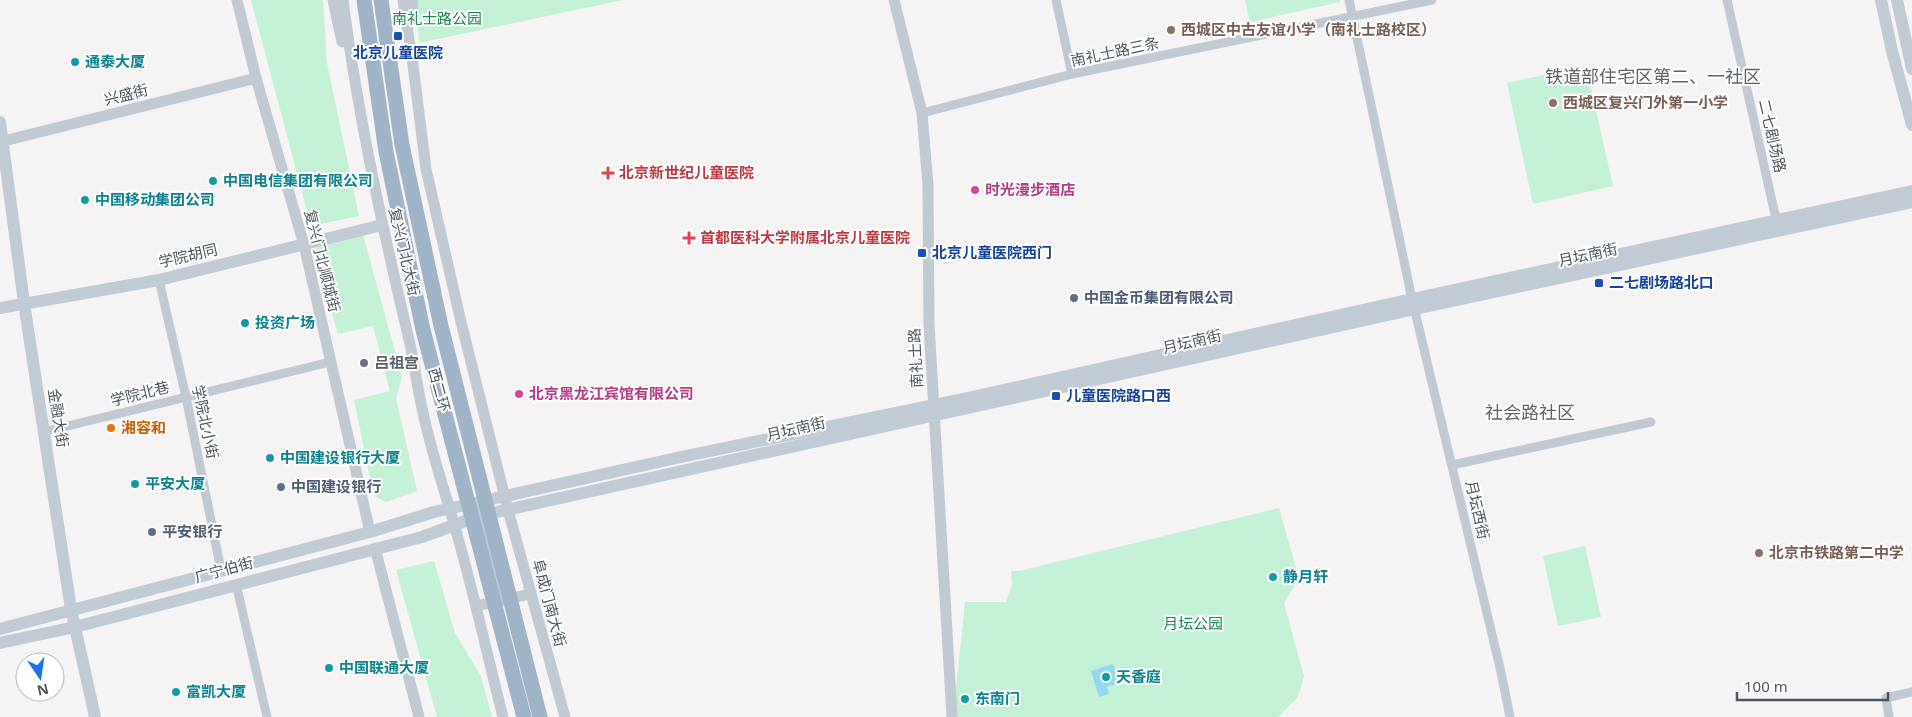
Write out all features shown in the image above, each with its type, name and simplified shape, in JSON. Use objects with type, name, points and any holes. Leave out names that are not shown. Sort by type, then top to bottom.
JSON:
[{"type":"highway","name":"西二环","points":[[364,0],[386,152],[423,330],[524,717]]},
{"type":"highway","name":"西二环","points":[[382,0],[402,145],[441,326],[540,717]]},
{"type":"main road","points":[[1881,0],[1912,125]]},
{"type":"main road","points":[[1896,0],[1912,69]]},
{"type":"main road","name":"金融大街","points":[[0,122],[20,304],[68,610]]},
{"type":"main road","points":[[0,178],[20,304]]},
{"type":"main road","name":"月坛南街","points":[[455,525],[480,516],[934,410],[1414,304],[1776,219],[1912,191]]},
{"type":"main road","name":"月坛南街","points":[[1414,304],[1912,202]]},
{"type":"main road","name":"学院胡同","points":[[0,308],[160,280],[382,225]]},
{"type":"main road","name":"金融大街","points":[[20,304],[43,432],[68,610]]},
{"type":"main road","name":"月坛南街","points":[[476,503],[681,457],[934,410]]},
{"type":"main road","name":"广宁伯街","points":[[0,629],[476,503]]},
{"type":"main road","name":"广宁伯街","points":[[0,643],[71,627],[422,537],[455,525]]},
{"type":"main road","points":[[68,610],[87,717]]},
{"type":"main road","points":[[71,627],[95,717]]},
{"type":"street","name":"复兴门北顺城街","points":[[236,0],[256,78],[304,245],[370,532]]},
{"type":"street","points":[[333,0],[359,110]]},
{"type":"street","name":"复兴门北大街","points":[[343,0],[359,110],[382,225],[416,369],[420,403],[455,525]]},
{"type":"street","points":[[403,0],[426,169],[461,322],[505,496]]},
{"type":"street","points":[[412,0],[417,47],[413,65]]},
{"type":"street","name":"南礼士路","points":[[894,0],[922,113],[928,185],[929,324],[952,717]]},
{"type":"street","points":[[1056,0],[1072,74]]},
{"type":"street","name":"月坛西街","points":[[1349,0],[1414,304],[1504,681],[1510,717]]},
{"type":"street","name":"南礼士路三条","points":[[922,113],[1072,74],[1353,18],[1432,0]]},
{"type":"street","name":"二七剧场路","points":[[1727,0],[1776,219]]},
{"type":"street","name":"兴盛街","points":[[2,142],[256,78]]},
{"type":"street","name":"学院北小街","points":[[160,280],[221,570]]},
{"type":"street","name":"学院北巷","points":[[43,432],[330,362]]},
{"type":"street","points":[[1452,465],[1651,422]]},
{"type":"street","name":"阜成门南大街","points":[[505,496],[530,594],[565,717]]},
{"type":"street","points":[[476,503],[503,600]]},
{"type":"street","points":[[455,525],[503,717]]},
{"type":"street","points":[[375,548],[419,717]]},
{"type":"street","points":[[236,584],[267,717]]},
{"type":"street","points":[[476,606],[530,594]]},
{"type":"street","points":[[1889,717],[1886,698],[1912,692]]},
{"type":"green space","points":[[251,0],[323,0],[327,63],[359,216],[311,226]]},
{"type":"green space","name":"南礼士路公园","points":[[416,0],[623,0],[419,43]]},
{"type":"green space","points":[[1245,0],[1340,0],[1340,2],[1250,22]]},
{"type":"green space","points":[[1586,66],[1613,186],[1533,204],[1507,83]]},
{"type":"green space","points":[[363,235],[402,377],[396,398],[417,491],[386,502],[374,496],[354,400],[390,391],[373,326],[338,334],[313,249]]},
{"type":"green space","name":"月坛公园","points":[[1279,508],[1299,578],[1284,603],[1304,676],[1298,697],[1278,717],[957,717],[955,699],[965,602],[1006,602],[1012,584],[1011,571],[1019,571]]},
{"type":"green space","points":[[1585,546],[1601,617],[1558,626],[1543,556]]},
{"type":"green space","points":[[434,561],[455,633],[481,676],[492,717],[437,717],[396,570]]},
{"type":"water","points":[[1113,664],[1119,683],[1107,687],[1109,694],[1099,697],[1091,671]]},
{"type":"place","name":"西城区中古友谊小学（南礼士路校区）","points":[[1171,30]]},
{"type":"place","name":"北京儿童医院","points":[[398,36]]},
{"type":"place","name":"通泰大厦","points":[[75,62]]},
{"type":"place","name":"西城区复兴门外第一小学","points":[[1553,103]]},
{"type":"place","name":"北京新世纪儿童医院","points":[[608,173]]},
{"type":"place","name":"中国电信集团有限公司","points":[[213,181]]},
{"type":"place","name":"时光漫步酒店","points":[[975,190]]},
{"type":"place","name":"中国移动集团公司","points":[[85,200]]},
{"type":"place","name":"首都医科大学附属北京儿童医院","points":[[689,238]]},
{"type":"place","name":"北京儿童医院西门","points":[[922,253]]},
{"type":"place","name":"二七剧场路北口","points":[[1599,283]]},
{"type":"place","name":"中国金币集团有限公司","points":[[1074,298]]},
{"type":"place","name":"投资广场","points":[[245,323]]},
{"type":"place","name":"吕祖宫","points":[[364,363]]},
{"type":"place","name":"北京黑龙江宾馆有限公司","points":[[519,394]]},
{"type":"place","name":"儿童医院路口西","points":[[1056,396]]},
{"type":"place","name":"湘容和","points":[[111,428]]},
{"type":"place","name":"中国建设银行大厦","points":[[270,458]]},
{"type":"place","name":"平安大厦","points":[[135,484]]},
{"type":"place","name":"中国建设银行","points":[[281,487]]},
{"type":"place","name":"平安银行","points":[[152,532]]},
{"type":"place","name":"北京市铁路第二中学","points":[[1759,553]]},
{"type":"place","name":"静月轩","points":[[1273,577]]},
{"type":"place","name":"中国联通大厦","points":[[329,668]]},
{"type":"place","name":"天香庭","points":[[1106,677]]},
{"type":"place","name":"富凯大厦","points":[[176,692]]},
{"type":"place","name":"东南门","points":[[965,699]]},
{"type":"district","name":"铁道部住宅区第二、一社区","points":[[1653,77]]},
{"type":"district","name":"社会路社区","points":[[1530,413]]}]
